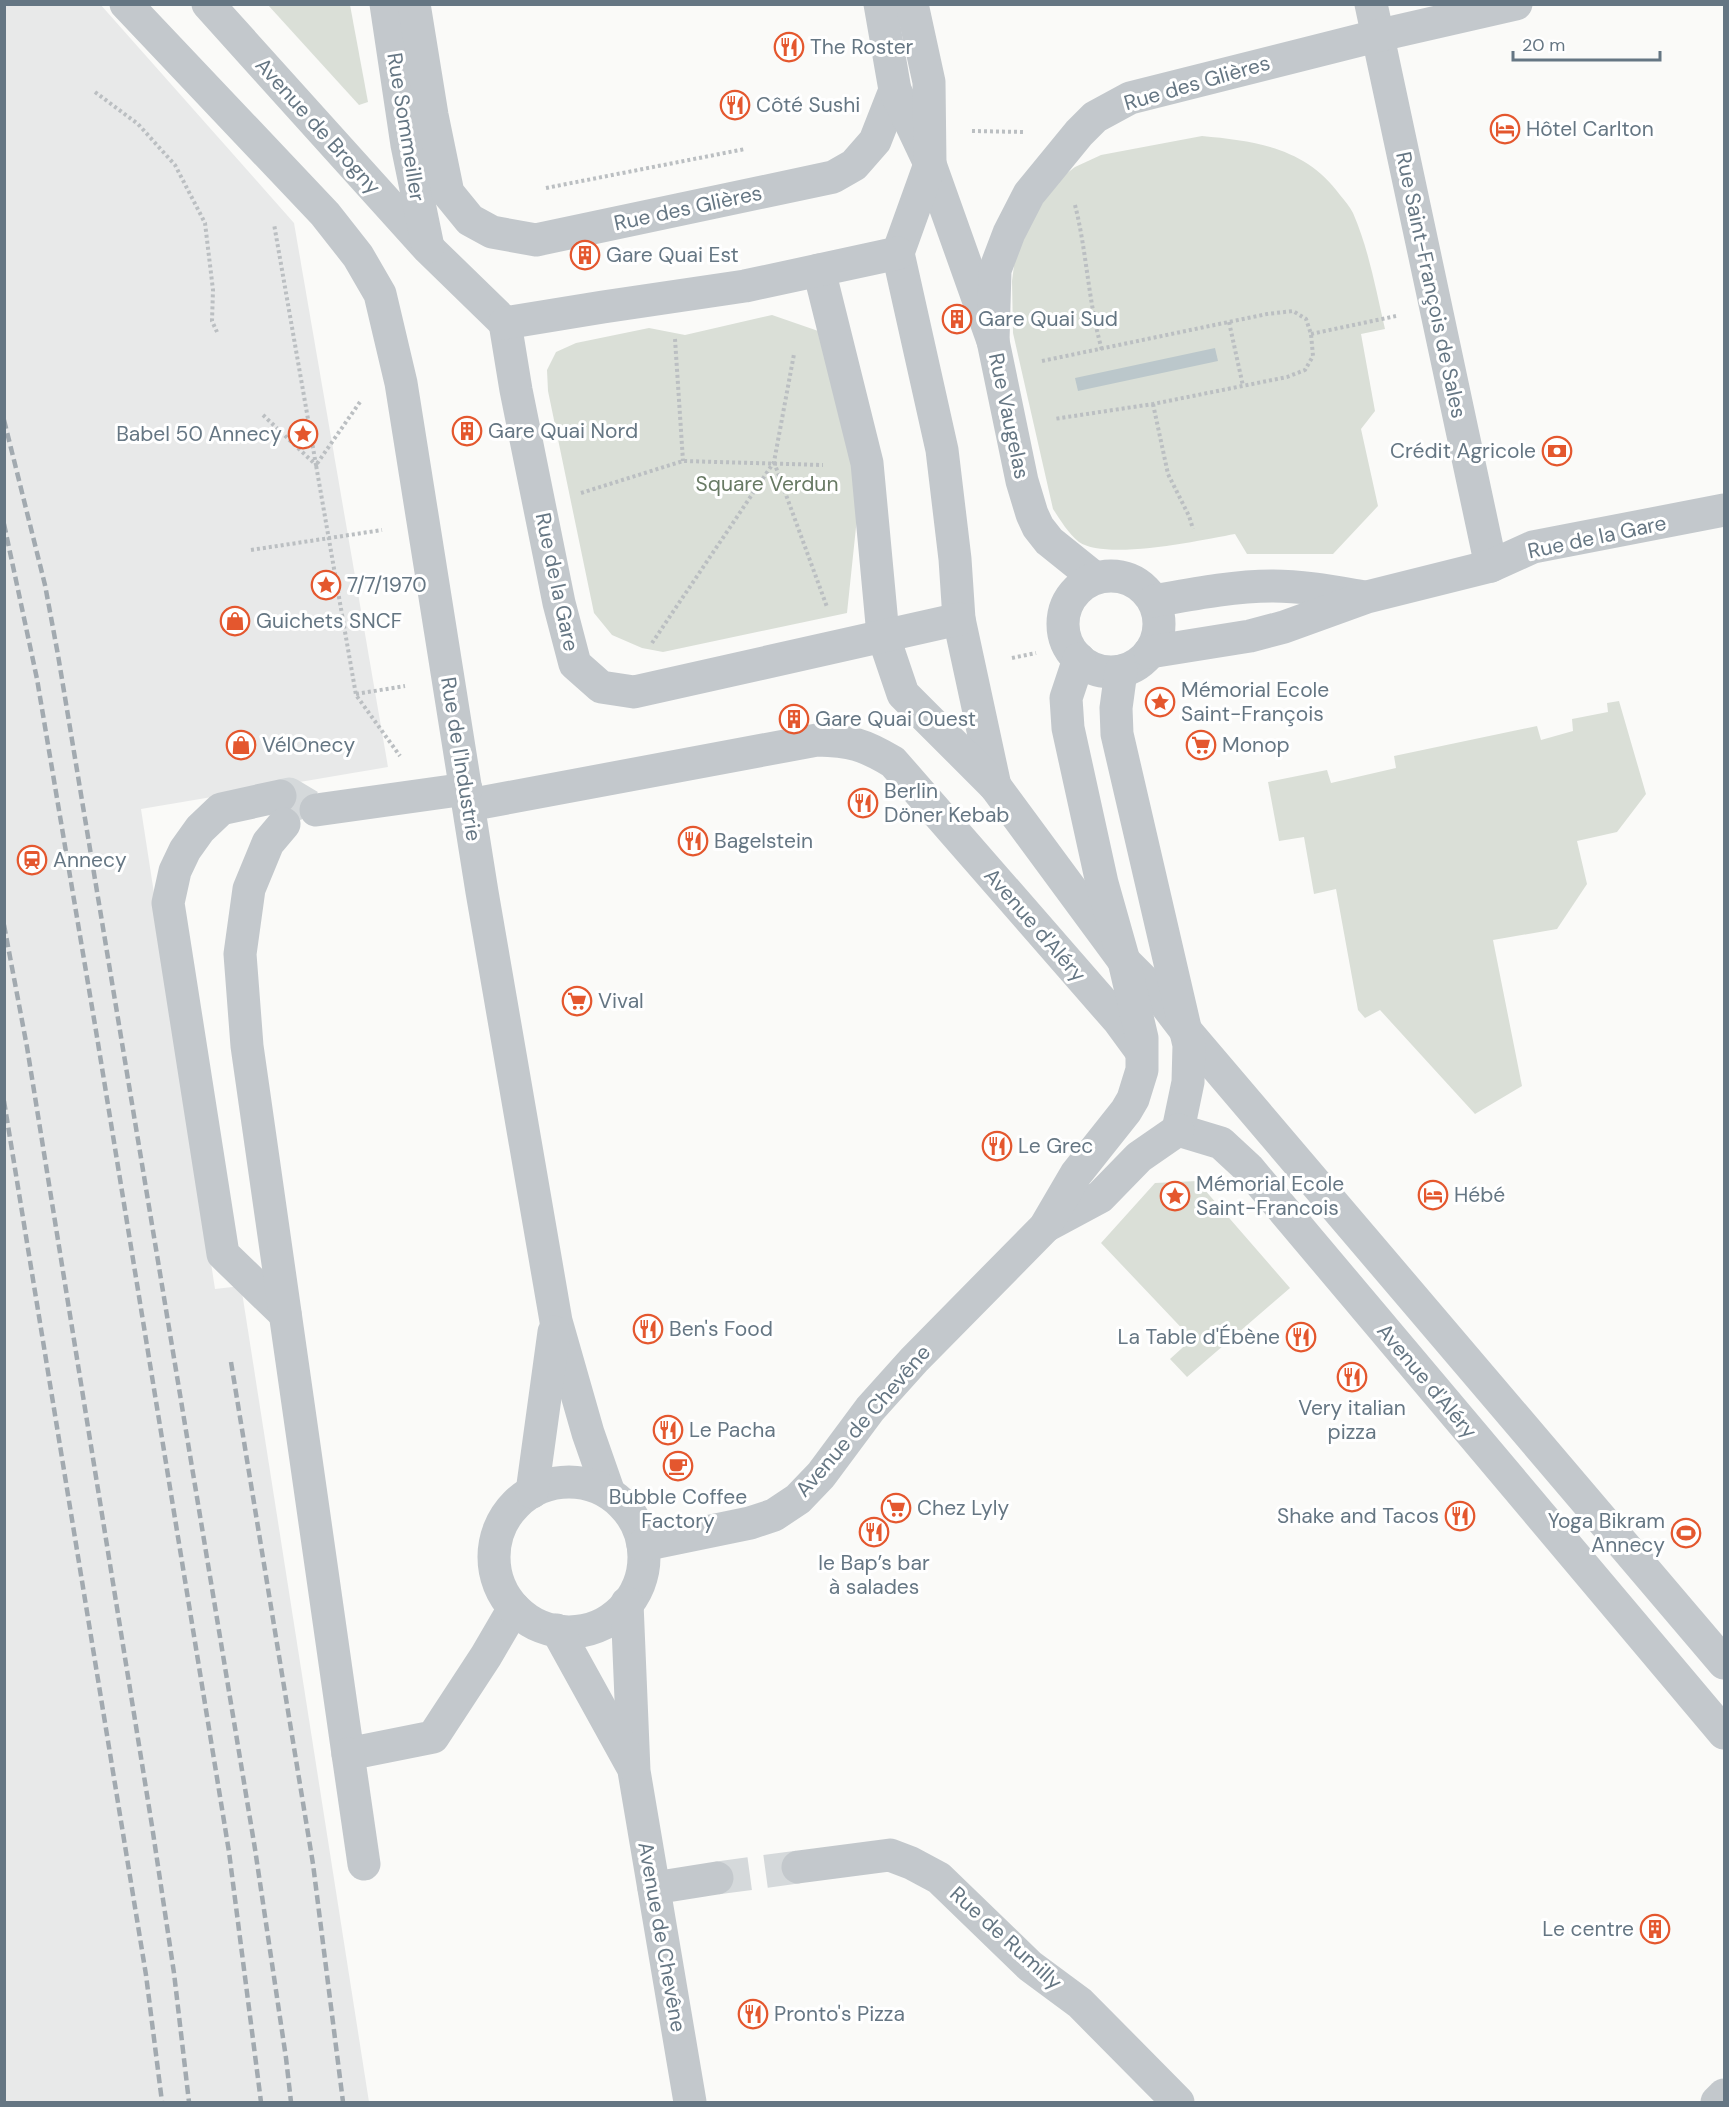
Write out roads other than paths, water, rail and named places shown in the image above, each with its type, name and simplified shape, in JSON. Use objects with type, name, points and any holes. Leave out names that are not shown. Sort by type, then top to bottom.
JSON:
[{"type":"street","name":"Rue de l'Industrie","points":[[126,4],[325,213],[358,256],[380,294],[401,383],[482,892],[556,1321],[588,1433],[609,1493]]},
{"type":"street","name":"Avenue de Brogny","points":[[208,4],[428,248],[505,323]]},
{"type":"street","name":"Rue Sommeiller","points":[[386,4],[407,145],[428,248]]},
{"type":"street","name":"Rue Sommeiller","points":[[414,4],[432,115],[448,193]]},
{"type":"street","name":"Rue Vaugelas","points":[[880,4],[896,90],[930,156],[993,341],[1022,481],[1034,520],[1041,532],[1058,550],[1095,578]]},
{"type":"street","name":"Rue Vaugelas","points":[[898,253],[930,156],[929,82],[912,4]]},
{"type":"street","name":"Rue des Glières","points":[[993,341],[996,270],[1009,233],[1029,194],[1095,117],[1130,98],[1373,20],[1516,4]]},
{"type":"street","name":"Rue Saint-François de Sales","points":[[1373,20],[1491,566]]},
{"type":"street","name":"Rue des Glières","points":[[448,193],[470,220],[492,232],[536,240],[833,177],[854,165],[875,141],[896,90]]},
{"type":"street","points":[[505,323],[603,306],[746,286],[898,253],[942,450],[956,558],[959,619],[995,786]]},
{"type":"street","name":"Avenue d'Aléry","points":[[819,270],[867,463],[883,635],[903,694],[995,786],[1124,961],[1160,997],[1186,1031],[1725,1663]]},
{"type":"street","name":"Rue de la Gare","points":[[505,323],[516,390],[559,603],[575,664],[601,687],[634,692],[959,619]]},
{"type":"street","name":"Rue de la Gare","points":[[1150,652],[1266,632],[1367,597],[1491,566],[1533,547],[1725,510]]},
{"type":"street","points":[[1115,575],[1128,579],[1146,590],[1154,601],[1160,627],[1155,645],[1137,664],[1121,671],[1098,670],[1079,659],[1068,645],[1065,637],[1066,605],[1075,592],[1087,582],[1095,578],[1115,575]]},
{"type":"street","name":"Rue de la Gare","points":[[1154,601],[1233,587],[1264,586],[1296,587],[1367,597]]},
{"type":"street","name":"Avenue d'Aléry","points":[[1079,659],[1066,698],[1068,728],[1102,884],[1139,1021],[1143,1054]]},
{"type":"street","name":"Avenue d'Aléry","points":[[1121,671],[1116,708],[1117,734],[1186,1031],[1189,1058],[1188,1082],[1178,1130],[1221,1143],[1248,1168],[1725,1733]]},
{"type":"street","name":"Avenue d'Aléry","points":[[467,797],[816,740],[849,741],[872,749],[892,762],[1119,1021],[1143,1054]]},
{"type":"street","points":[[316,810],[467,797]]},
{"type":"street","points":[[285,1314],[224,1254],[168,903],[175,871],[185,850],[200,829],[221,809],[282,810],[249,889],[240,954],[247,1046],[364,1864]]},
{"type":"street","name":"Avenue de Chevêne","points":[[643,1545],[750,1523],[774,1515],[798,1499],[821,1475],[870,1409],[914,1360],[1045,1227],[1076,1174],[1126,1111],[1138,1085],[1143,1054]]},
{"type":"street","name":"Avenue de Chevêne","points":[[1045,1227],[1100,1197],[1139,1156],[1178,1130]]},
{"type":"street","points":[[1293,1222],[1323,1192]]},
{"type":"street","name":"Rue de l'Industrie","points":[[532,1492],[556,1321]]},
{"type":"street","points":[[571,1482],[598,1487],[609,1493],[620,1501],[635,1521],[643,1545],[641,1576],[627,1603],[600,1625],[575,1631],[557,1630],[534,1623],[514,1608],[503,1592],[496,1573],[495,1544],[506,1516],[519,1501],[544,1486],[571,1482]]},
{"type":"street","points":[[1583,1565],[1616,1536]]},
{"type":"street","name":"Avenue de Chevêne","points":[[627,1603],[634,1771],[690,2103]]},
{"type":"street","points":[[348,1754],[433,1737],[486,1656],[514,1608]]},
{"type":"street","name":"Avenue de Chevêne","points":[[557,1630],[634,1771]]},
{"type":"street","name":"Rue de Rumilly","points":[[798,1867],[890,1855],[939,1878],[1030,1966],[1080,2003],[1178,2103]]},
{"type":"street","points":[[654,1888],[717,1878]]},
{"type":"street","points":[[1717,2103],[1725,2096]]},
{"type":"tunnel","points":[[280,796],[289,794],[316,810]]},
{"type":"tunnel","points":[[717,1878],[798,1867]]},
{"type":"railway","points":[[4,420],[45,585],[58,655],[255,1849],[291,2102]]},
{"type":"railway","points":[[4,524],[37,679],[97,1037],[229,1852],[261,2102]]},
{"type":"railway","points":[[4,925],[27,1047],[152,1826],[174,1973],[189,2102]]},
{"type":"railway","points":[[4,1101],[146,1975],[162,2102]]},
{"type":"railway","points":[[231,1362],[313,1864],[343,2102]]},
{"type":"place","name":"The Roster","points":[[789,47]]},
{"type":"place","name":"Côté Sushi","points":[[735,105]]},
{"type":"place","name":"Hôtel Carlton","points":[[1505,129]]},
{"type":"place","name":"Gare Quai Est","points":[[585,255]]},
{"type":"place","name":"Gare Quai Sud","points":[[957,319]]},
{"type":"place","name":"Gare Quai Nord","points":[[467,431]]},
{"type":"place","name":"Babel 50 Annecy","points":[[303,434]]},
{"type":"place","name":"Crédit Agricole","points":[[1557,451]]},
{"type":"place","name":"7/7/1970","points":[[326,585]]},
{"type":"place","name":"Guichets SNCF","points":[[235,621]]},
{"type":"place","name":"Mémorial Ecole Saint-François","points":[[1160,702]]},
{"type":"place","name":"Gare Quai Ouest","points":[[794,719]]},
{"type":"place","name":"VélOnecy","points":[[241,745]]},
{"type":"place","name":"Monop","points":[[1201,745]]},
{"type":"place","name":"Berlin Döner Kebab","points":[[863,803]]},
{"type":"place","name":"Bagelstein","points":[[693,841]]},
{"type":"place","name":"Annecy","points":[[32,860]]},
{"type":"place","name":"Vival","points":[[577,1001]]},
{"type":"place","name":"Le Grec","points":[[997,1146]]},
{"type":"place","name":"Hébé","points":[[1433,1195]]},
{"type":"place","name":"Mémorial Ecole Saint-Francois","points":[[1175,1196]]},
{"type":"place","name":"Ben's Food","points":[[648,1329]]},
{"type":"place","name":"La Table d'Ébène","points":[[1301,1337]]},
{"type":"place","name":"Very italian pizza","points":[[1352,1377]]},
{"type":"place","name":"Le Pacha","points":[[668,1430]]},
{"type":"place","name":"Bubble Coffee Factory","points":[[678,1466]]},
{"type":"place","name":"Chez Lyly","points":[[896,1508]]},
{"type":"place","name":"Shake and Tacos","points":[[1460,1516]]},
{"type":"place","name":"le Bap’s bar à salades","points":[[874,1532]]},
{"type":"place","name":"Yoga Bikram Annecy","points":[[1686,1533]]},
{"type":"place","name":"Le centre","points":[[1655,1929]]},
{"type":"place","name":"Pronto's Pizza","points":[[753,2014]]},
{"type":"park label","name":"Square Verdun","points":[[767,484]]}]
